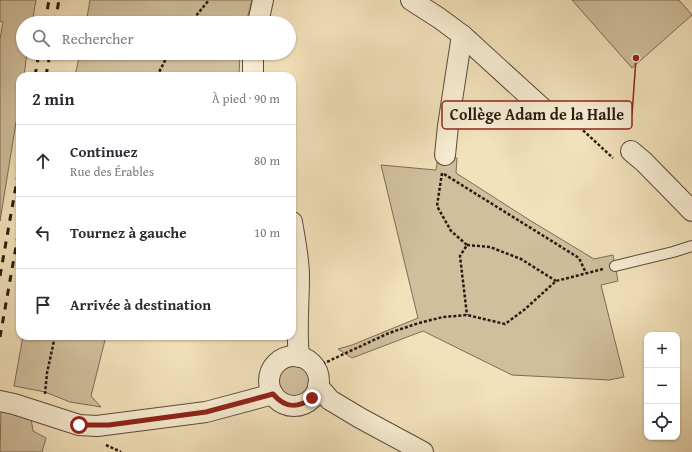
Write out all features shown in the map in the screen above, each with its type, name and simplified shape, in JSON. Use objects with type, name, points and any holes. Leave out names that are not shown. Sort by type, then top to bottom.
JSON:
[{"type":"street","points":[[260,16],[263,0]]},
{"type":"street","points":[[411,0],[462,35],[542,108]]},
{"type":"street","points":[[444,164],[449,119],[462,35]]},
{"type":"street","points":[[253,60],[253,72]]},
{"type":"street","points":[[631,151],[644,162],[692,211]]},
{"type":"street","points":[[296,245],[299,276],[297,340],[311,370],[330,400],[360,418],[424,452]]},
{"type":"street","points":[[286,357],[311,370],[312,398],[294,406],[282,403],[273,394],[269,382],[271,369],[275,364],[286,357]]},
{"type":"street","points":[[0,402],[79,425],[97,426],[206,412],[273,394]]},
{"type":"lane","points":[[615,266],[692,246]]},
{"type":"path","points":[[196,16],[209,0]]},
{"type":"path","points":[[159,72],[165,60]]},
{"type":"path","points":[[542,108],[557,106],[618,162],[631,151]]},
{"type":"path","points":[[556,280],[521,260],[503,252],[490,247],[467,245],[451,230],[437,206],[444,164],[579,258],[586,273]]},
{"type":"path","points":[[467,245],[460,256],[467,315]]},
{"type":"path","points":[[311,370],[390,333],[443,317],[467,315],[505,324],[524,310],[556,280],[615,266]]},
{"type":"path","points":[[42,413],[47,373],[54,340]]},
{"type":"shaded area","points":[[0,0],[36,0],[33,16],[16,16],[16,60],[26,60],[25,72],[16,72],[16,123],[0,221],[0,39],[3,22],[0,21]]},
{"type":"shaded area","points":[[90,0],[252,0],[248,16],[87,16]]},
{"type":"shaded area","points":[[572,0],[679,0],[692,15],[632,68]]},
{"type":"shaded area","points":[[78,60],[240,60],[239,72],[76,72]]},
{"type":"shaded area","points":[[438,157],[457,158],[456,173],[594,259],[613,255],[618,281],[601,285],[624,377],[609,380],[512,375],[423,331],[352,358],[338,349],[352,345],[418,318],[381,165],[436,170]]},
{"type":"shaded area","points":[[22,340],[105,340],[91,396],[101,407],[70,402],[45,392],[14,386]]},
{"type":"shaded area","points":[[294,366],[305,370],[309,381],[305,392],[294,396],[283,392],[279,381],[283,370]]},
{"type":"shaded area","points":[[1,409],[31,418],[33,431],[46,438],[42,452],[0,452]]},
{"type":"railway","points":[[46,16],[49,0]]},
{"type":"railway","points":[[56,16],[59,0]]},
{"type":"railway","points":[[36,72],[38,60]]},
{"type":"railway","points":[[47,72],[49,60]]},
{"type":"railway","points":[[0,276],[16,186]]},
{"type":"railway","points":[[0,337],[16,247]]},
{"type":"place","name":"Collège Adam de la Halle","points":[[636,58]]},
{"type":"route","points":[[79,425],[109,425],[206,412],[273,394],[282,403],[294,406],[307,402],[312,398]]}]
